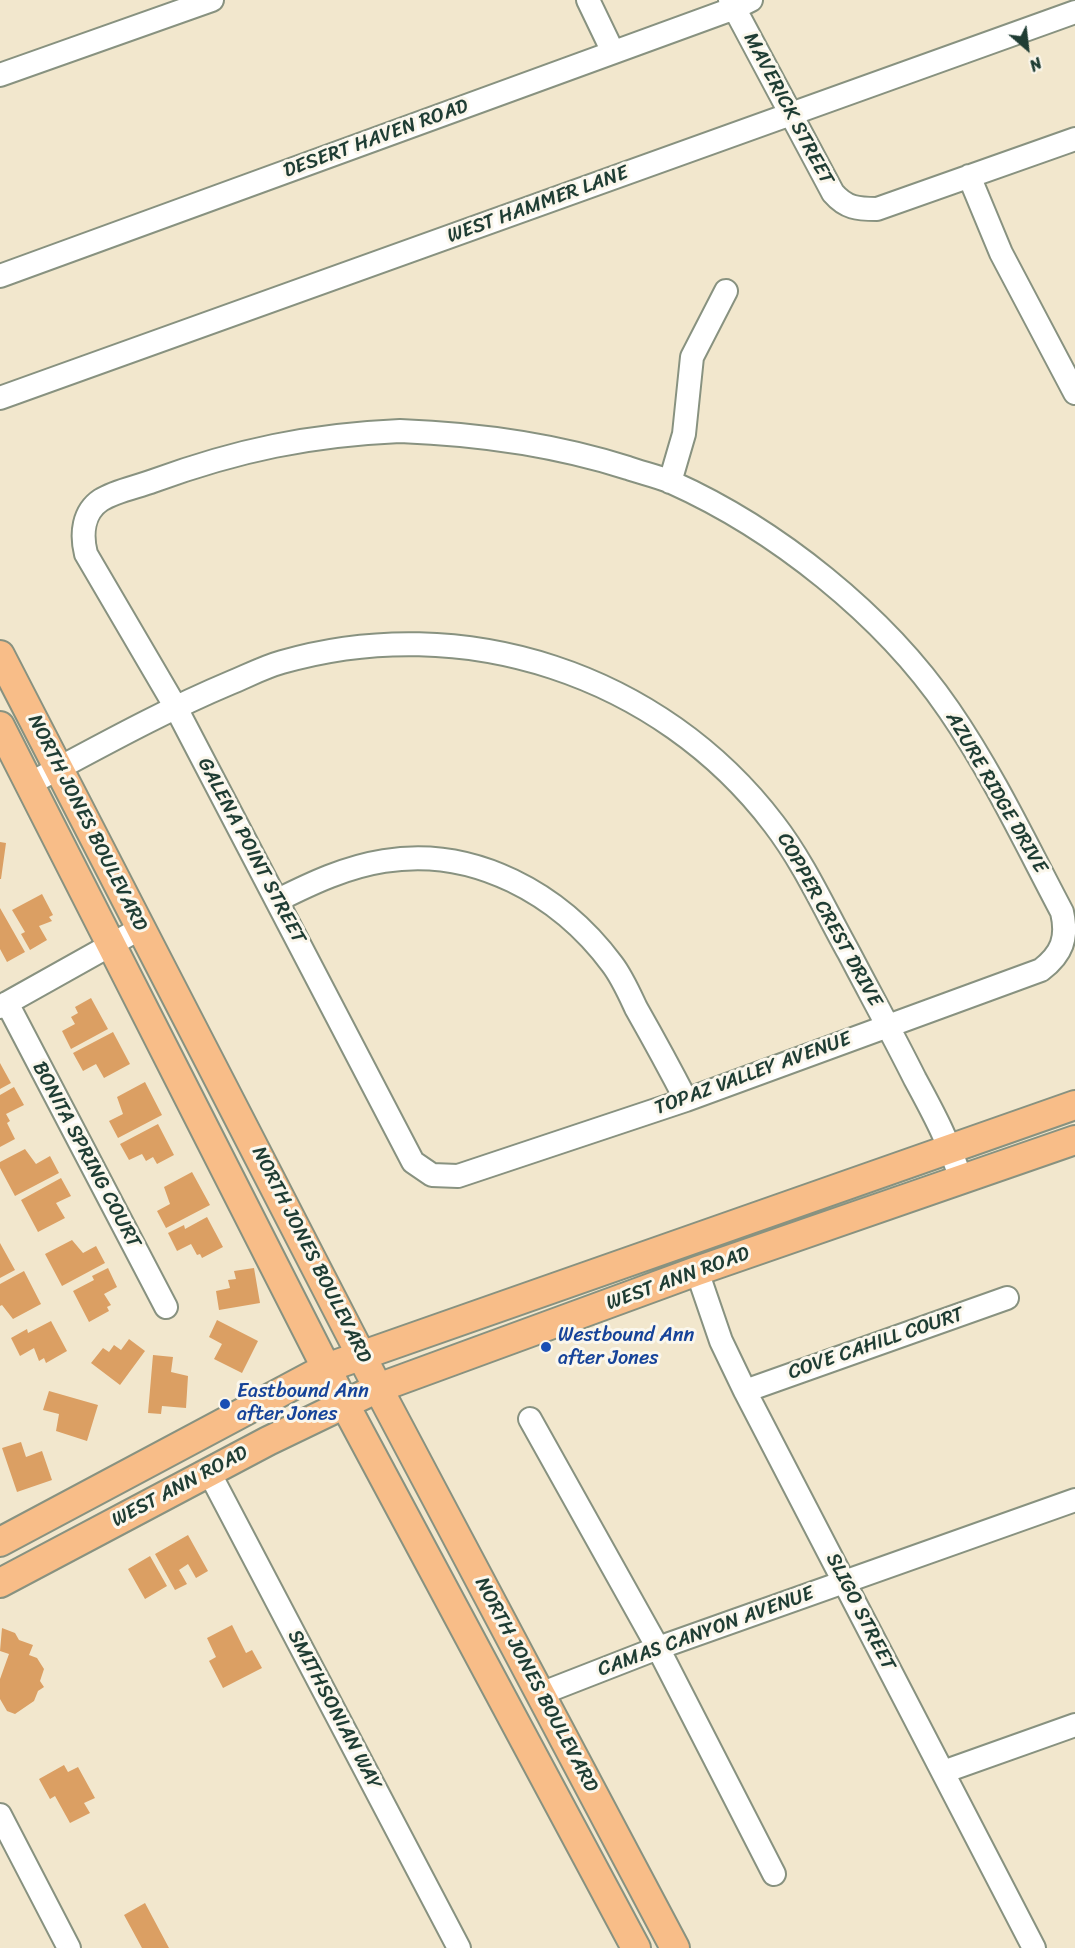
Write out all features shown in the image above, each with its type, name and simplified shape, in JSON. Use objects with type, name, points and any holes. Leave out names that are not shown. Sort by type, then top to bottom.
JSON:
[{"type":"main road","name":"NORTH JONES BOULEVARD","points":[[0,655],[378,1388],[675,1948]]},
{"type":"main road","name":"NORTH JONES BOULEVARD","points":[[0,726],[31,783],[110,945],[344,1403],[636,1948]]},
{"type":"main road","name":"WEST ANN ROAD","points":[[0,1542],[326,1368],[1075,1105]]},
{"type":"main road","name":"WEST ANN ROAD","points":[[0,1584],[209,1472],[378,1388],[697,1271],[1075,1140]]},
{"type":"main road","points":[[697,1271],[702,1257],[729,1245],[779,1208]]},
{"type":"street","points":[[0,75],[212,0]]},
{"type":"street","points":[[588,0],[613,52]]},
{"type":"street","name":"DESERT HAVEN ROAD","points":[[0,276],[613,52],[739,3]]},
{"type":"street","name":"MAVERICK STREET","points":[[739,3],[792,114],[833,193],[842,203],[855,209],[877,209],[969,176]]},
{"type":"street","name":"WEST HAMMER LANE","points":[[0,398],[1075,12]]},
{"type":"street","points":[[1075,139],[969,176],[1001,253],[1065,351],[1075,393]]},
{"type":"street","points":[[670,482],[684,434],[692,357],[726,291]]},
{"type":"street","name":"AZURE RIDGE DRIVE","points":[[85,520],[100,500],[206,462],[273,444],[342,434],[400,431],[456,433],[515,440],[592,457],[670,482],[738,519],[788,550],[848,598],[897,645],[948,709],[986,767],[1062,912],[1066,930],[1063,946]]},
{"type":"street","name":"GALENA POINT STREET","points":[[85,520],[82,537],[86,554],[175,706],[413,1162],[432,1174]]},
{"type":"street","name":"COPPER CREST DRIVE","points":[[31,783],[175,706],[280,663],[358,646],[421,643],[499,651],[552,665],[596,682],[645,707],[721,764],[773,823],[796,855],[888,1025],[951,1148],[961,1180]]},
{"type":"street","points":[[278,900],[324,877],[384,861],[417,859],[462,863],[494,872],[536,891],[566,913],[613,965],[686,1100]]},
{"type":"street","points":[[3,1005],[141,928]]},
{"type":"street","name":"TOPAZ VALLEY AVENUE","points":[[432,1174],[458,1176],[686,1100],[1041,970],[1054,960],[1063,946]]},
{"type":"street","name":"BONITA SPRING COURT","points":[[3,1005],[166,1307]]},
{"type":"street","name":"SLIGO STREET","points":[[697,1271],[721,1341],[745,1391],[1034,1948]]},
{"type":"street","name":"COVE CAHILL COURT","points":[[745,1391],[1007,1298]]},
{"type":"street","points":[[530,1419],[658,1648],[774,1874]]},
{"type":"street","name":"SMITHSONIAN WAY","points":[[209,1472],[459,1948]]},
{"type":"street","name":"CAMAS CANYON AVENUE","points":[[540,1694],[658,1648],[1075,1500]]},
{"type":"street","points":[[943,1772],[1075,1725]]},
{"type":"street","points":[[0,1815],[69,1948]]},
{"type":"building","points":[[0,842],[6,843],[1,879],[0,879]]},
{"type":"building","points":[[42,894],[53,915],[49,917],[52,921],[39,926],[47,940],[30,950],[21,934],[25,932],[12,910]]},
{"type":"building","points":[[0,908],[25,952],[7,962],[0,949]]},
{"type":"building","points":[[91,998],[108,1029],[71,1049],[62,1031],[75,1024],[71,1017],[78,1013],[75,1007]]},
{"type":"building","points":[[113,1032],[130,1064],[104,1078],[96,1064],[83,1071],[73,1053]]},
{"type":"building","points":[[0,1063],[11,1083],[0,1089]]},
{"type":"building","points":[[145,1082],[162,1115],[118,1138],[109,1121],[123,1114],[117,1097]]},
{"type":"building","points":[[14,1087],[24,1105],[6,1114],[10,1121],[7,1123],[15,1139],[0,1147],[0,1095]]},
{"type":"building","points":[[158,1124],[174,1155],[157,1164],[153,1157],[146,1161],[142,1154],[129,1160],[120,1144]]},
{"type":"building","points":[[25,1149],[36,1164],[50,1156],[59,1173],[15,1196],[0,1168],[0,1162]]},
{"type":"building","points":[[192,1172],[210,1205],[166,1228],[157,1211],[170,1204],[164,1187]]},
{"type":"building","points":[[61,1178],[71,1196],[56,1203],[65,1218],[38,1232],[21,1200]]},
{"type":"building","points":[[207,1217],[223,1247],[202,1258],[200,1254],[197,1255],[191,1244],[177,1251],[168,1233],[184,1225],[185,1229]]},
{"type":"building","points":[[72,1240],[83,1253],[96,1246],[105,1263],[62,1286],[45,1254]]},
{"type":"building","points":[[0,1243],[15,1270],[0,1278]]},
{"type":"building","points":[[108,1268],[117,1287],[104,1294],[111,1305],[107,1307],[109,1311],[89,1322],[73,1291],[94,1280],[92,1276]]},
{"type":"building","points":[[254,1268],[260,1303],[219,1310],[216,1291],[230,1288],[228,1280],[236,1279],[234,1271]]},
{"type":"building","points":[[24,1271],[41,1304],[13,1319],[2,1305],[0,1306],[0,1284]]},
{"type":"building","points":[[217,1320],[258,1341],[242,1373],[214,1359],[222,1344],[209,1337]]},
{"type":"building","points":[[51,1321],[67,1351],[46,1363],[44,1358],[39,1361],[34,1348],[20,1356],[11,1338],[27,1329],[28,1333]]},
{"type":"building","points":[[129,1339],[145,1351],[120,1385],[91,1363],[103,1348],[109,1352],[114,1345],[121,1350]]},
{"type":"building","points":[[153,1355],[173,1357],[171,1372],[188,1376],[186,1408],[162,1406],[161,1414],[148,1413]]},
{"type":"building","points":[[49,1391],[98,1405],[87,1441],[56,1431],[59,1414],[43,1410]]},
{"type":"building","points":[[21,1442],[26,1457],[42,1451],[52,1480],[17,1492],[2,1448]]},
{"type":"building","points":[[188,1535],[208,1571],[196,1578],[188,1564],[179,1570],[187,1584],[175,1590],[155,1554]]},
{"type":"building","points":[[150,1556],[167,1586],[145,1599],[128,1569]]},
{"type":"building","points":[[232,1625],[246,1653],[252,1650],[262,1668],[223,1688],[209,1661],[216,1657],[207,1638]]},
{"type":"building","points":[[2,1628],[15,1633],[19,1640],[33,1645],[29,1655],[37,1658],[44,1669],[40,1681],[44,1687],[38,1691],[34,1701],[15,1714],[7,1711],[0,1699],[0,1679],[9,1654],[0,1651]]},
{"type":"building","points":[[64,1765],[68,1772],[78,1767],[95,1798],[84,1803],[90,1813],[70,1823],[55,1796],[50,1799],[39,1779]]},
{"type":"building","points":[[145,1903],[169,1948],[142,1948],[124,1915]]},
{"type":"place","name":"Westbound Ann after Jones","points":[[546,1347]]},
{"type":"place","name":"Eastbound Ann after Jones","points":[[225,1404]]}]
